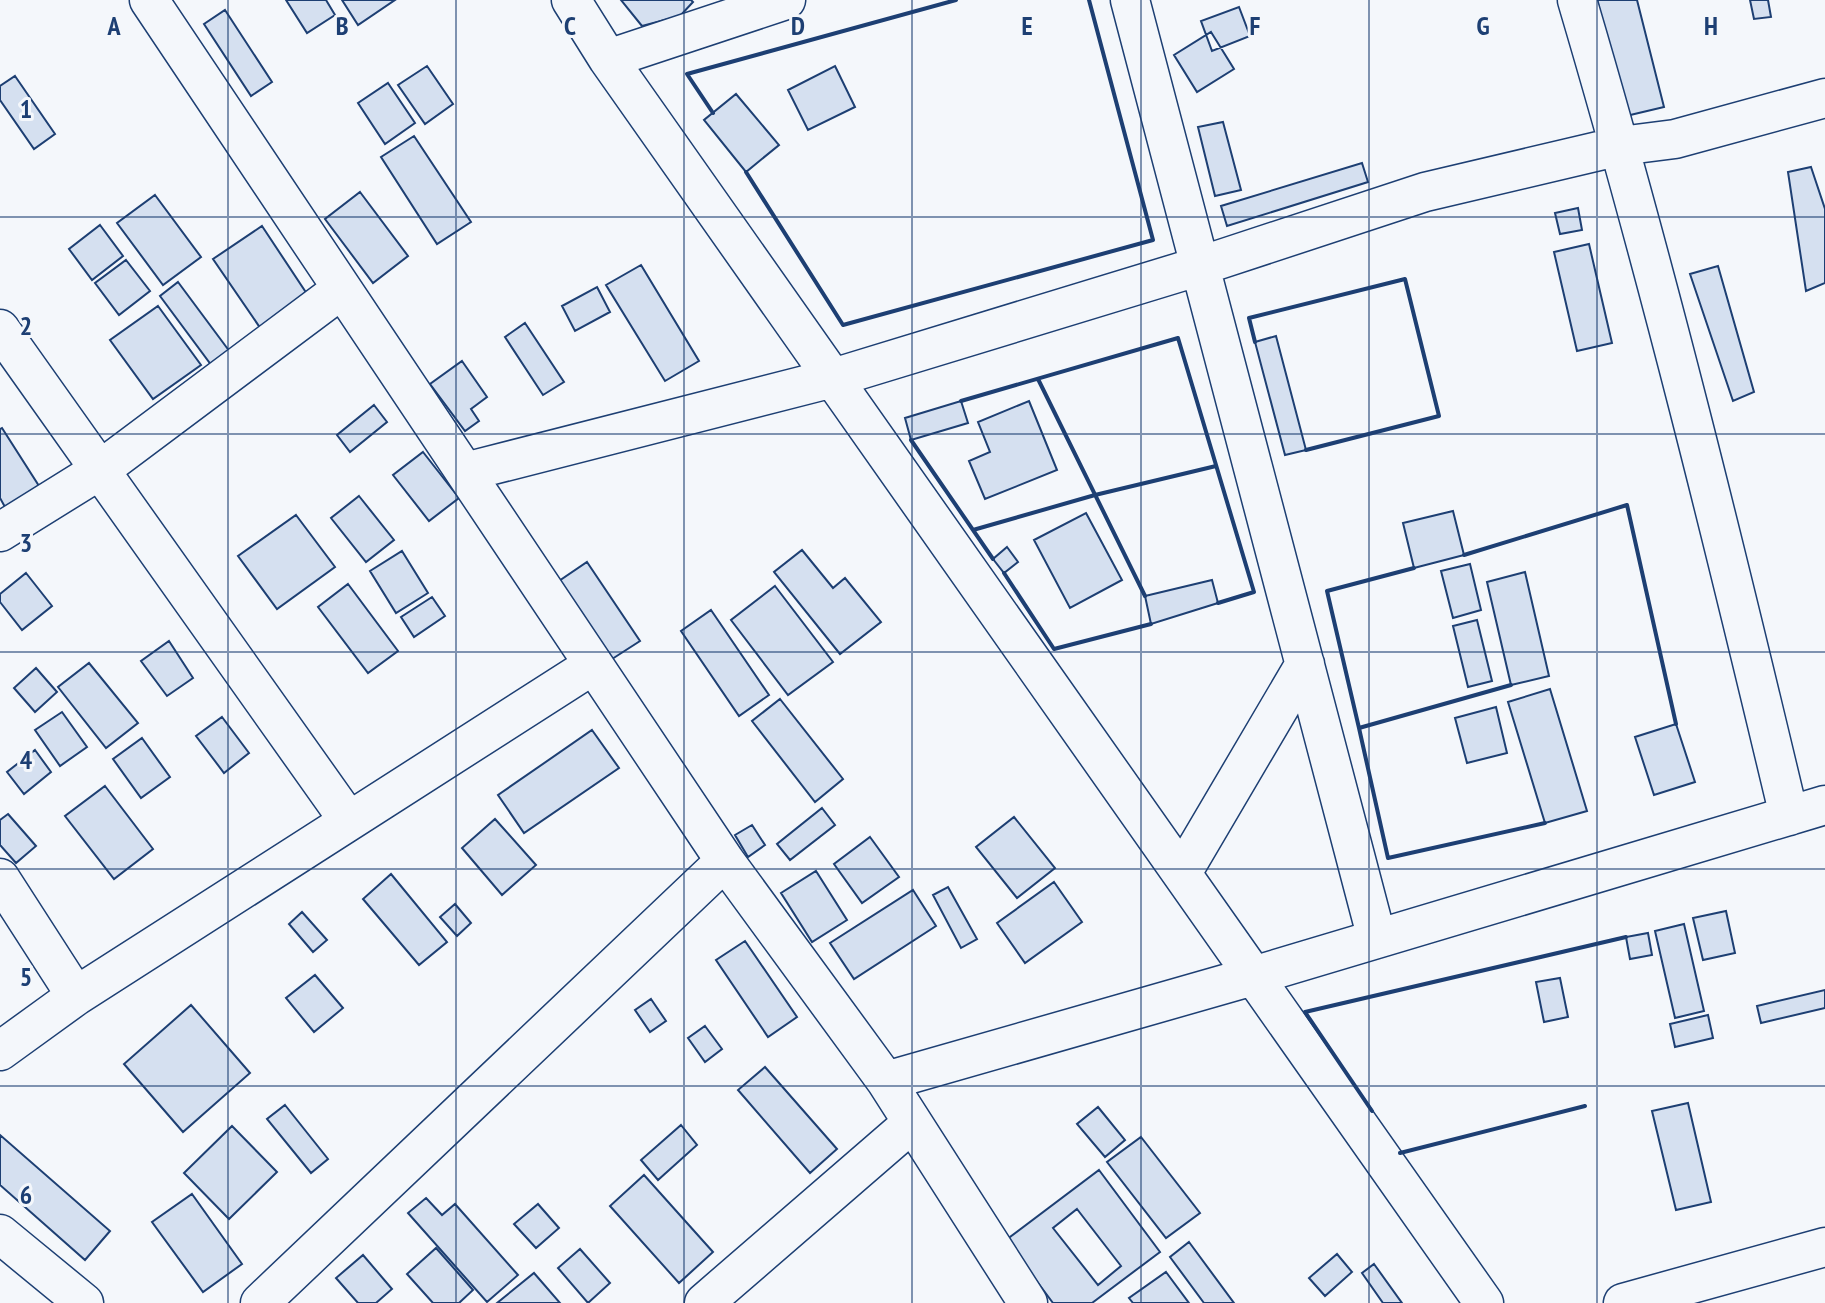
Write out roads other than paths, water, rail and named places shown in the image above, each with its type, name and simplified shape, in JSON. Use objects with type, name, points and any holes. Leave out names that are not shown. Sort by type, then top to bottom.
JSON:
[{"type":"street","points":[[149,0],[725,861],[886,1081],[1028,1303]]},
{"type":"street","points":[[571,0],[608,59],[1484,1303]]},
{"type":"street","points":[[608,59],[786,0]]},
{"type":"street","points":[[1130,0],[1377,939]]},
{"type":"street","points":[[1577,0],[1620,146],[1715,505],[1789,816]]},
{"type":"street","points":[[465,472],[833,378],[1200,266],[1425,192],[1620,146],[1675,139],[1825,98]]},
{"type":"street","points":[[0,532],[100,470],[342,289]]},
{"type":"street","points":[[0,329],[349,821]]},
{"type":"street","points":[[1182,873],[1305,664]]},
{"type":"street","points":[[0,1051],[76,996],[593,665]]},
{"type":"street","points":[[886,1081],[1253,976],[1825,805]]},
{"type":"street","points":[[260,1303],[725,861]]},
{"type":"street","points":[[0,878],[76,996]]},
{"type":"street","points":[[704,1303],[912,1123]]},
{"type":"street","points":[[0,1234],[84,1303]]},
{"type":"street","points":[[1623,1303],[1825,1247]]}]
